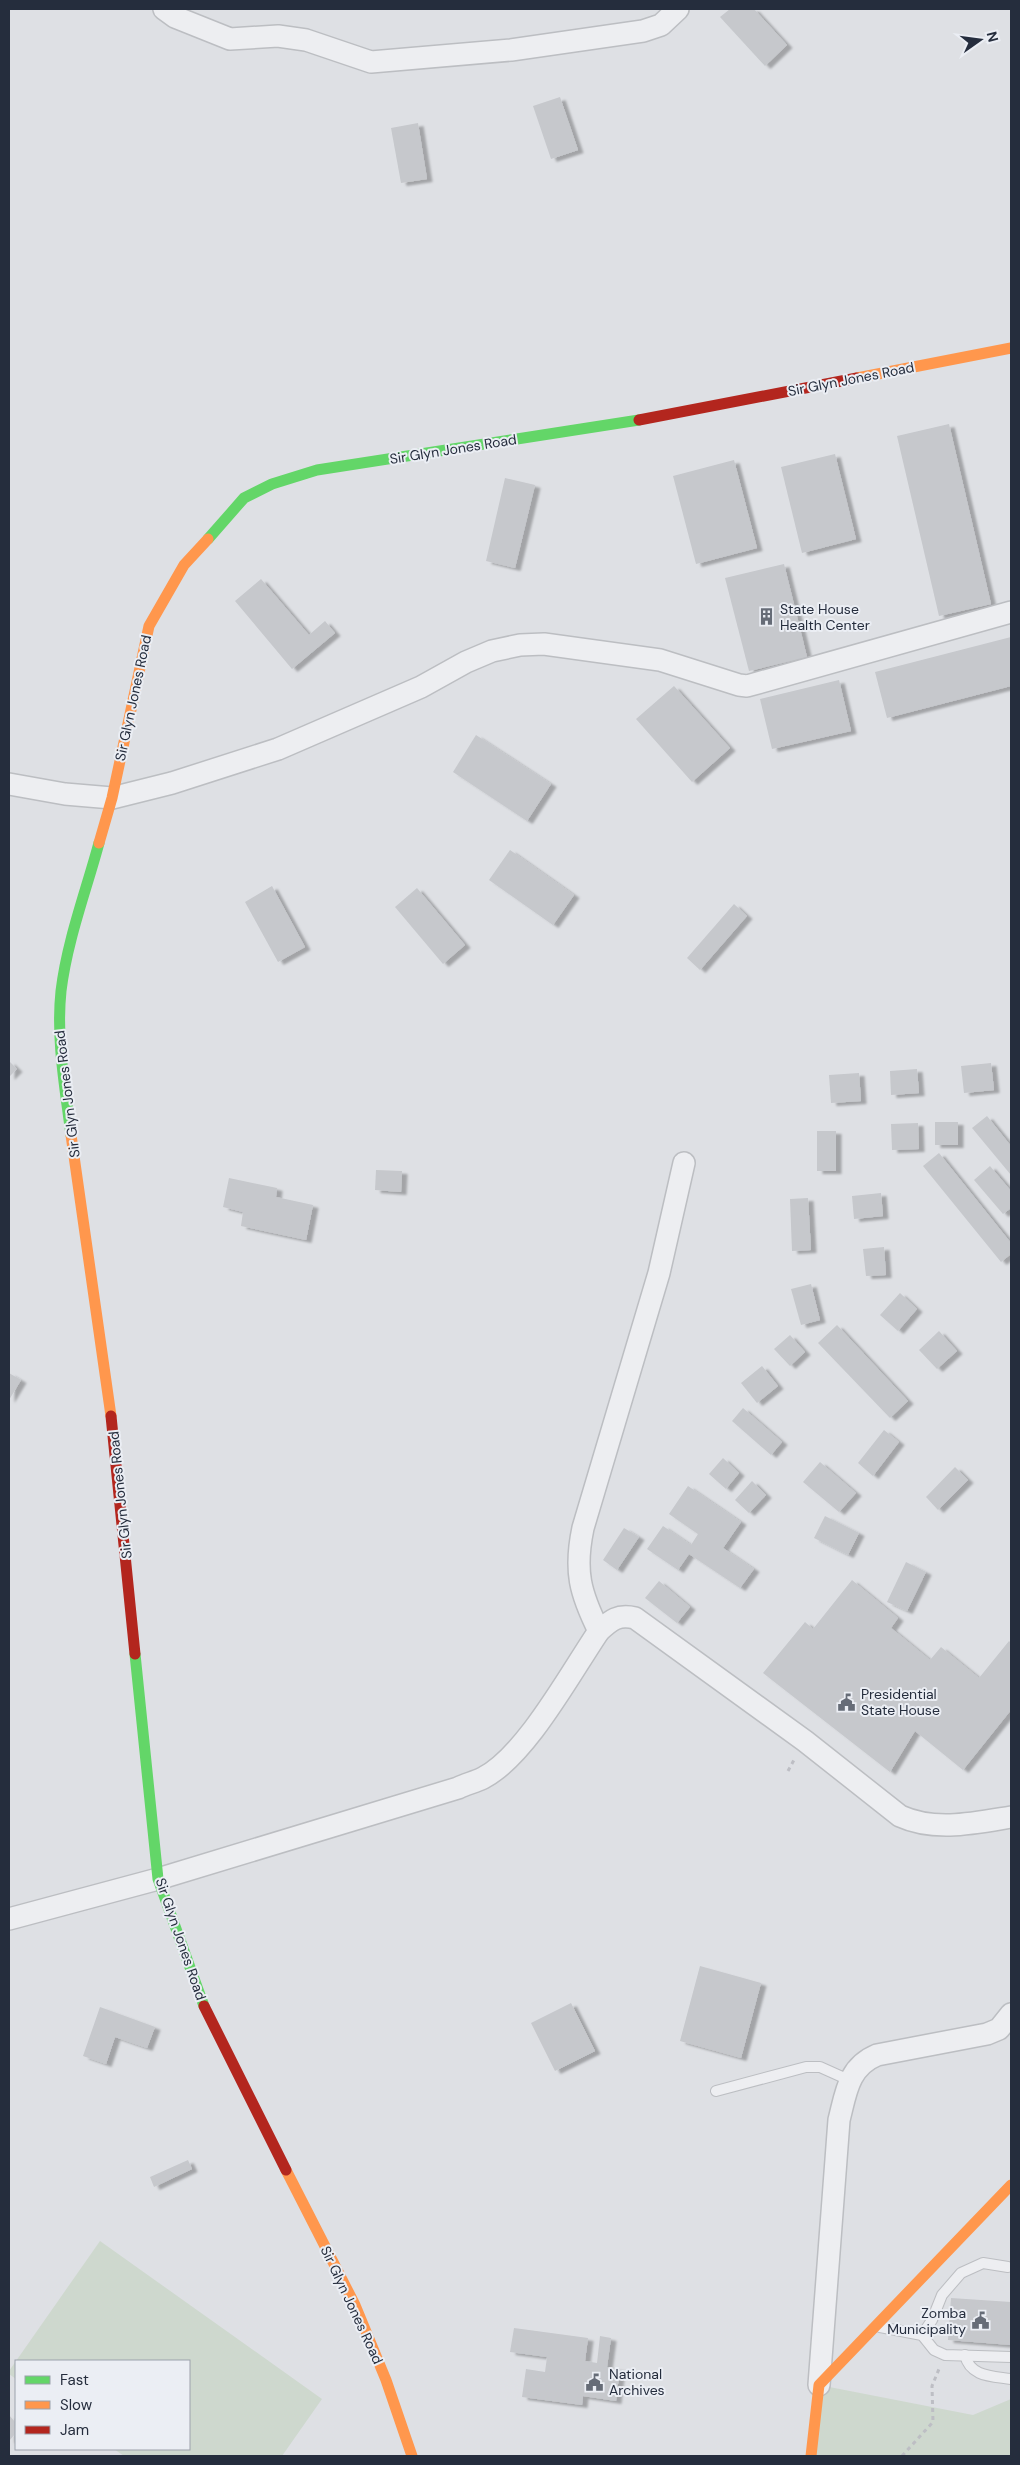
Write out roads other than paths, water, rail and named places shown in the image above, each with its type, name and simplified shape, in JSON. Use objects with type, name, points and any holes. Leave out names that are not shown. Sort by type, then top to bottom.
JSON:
[{"type":"street","points":[[164,9],[183,20],[230,39],[278,36],[306,40],[357,59],[383,62],[511,50],[643,31],[661,25],[678,9]]},
{"type":"street","name":"Sir Glyn Jones Road","points":[[412,2456],[386,2380],[355,2305],[206,2012],[158,1879],[112,1422],[61,1062],[59,1027],[61,991],[66,961],[112,798],[149,626],[184,565],[244,498],[272,484],[318,470],[665,416],[1011,348]]},
{"type":"street","points":[[9,784],[65,794],[112,798],[172,783],[278,748],[421,687],[466,662],[492,651],[520,645],[544,644],[660,660],[730,683],[747,686],[1011,612]]},
{"type":"street","points":[[599,1632],[584,1602],[578,1574],[578,1553],[583,1528],[659,1273],[684,1163]]},
{"type":"street","points":[[9,1918],[158,1879],[458,1788],[484,1777],[505,1762],[527,1739],[599,1632],[613,1619],[624,1615],[635,1618],[805,1741],[900,1816],[913,1822],[930,1824],[965,1824],[1011,1817]]},
{"type":"street","points":[[811,2456],[819,2384],[839,2120],[849,2080],[866,2060],[877,2055],[987,2034],[999,2029],[1011,2014]]},
{"type":"street","points":[[819,2384],[1011,2185]]},
{"type":"lane","points":[[716,2091],[806,2067],[820,2067],[849,2080]]},
{"type":"lane","points":[[922,2334],[932,2320],[942,2294],[961,2273],[983,2263],[1008,2267]]},
{"type":"lane","points":[[877,2326],[922,2334],[934,2350],[945,2355],[1011,2357]]},
{"type":"lane","points":[[965,2355],[967,2364],[973,2371],[1011,2379]]},
{"type":"place","name":"State House Health Center","points":[[766,617]]},
{"type":"place","name":"Presidential State House","points":[[847,1702]]},
{"type":"place","name":"Zomba Municipality","points":[[980,2321]]},
{"type":"place","name":"National Archives","points":[[595,2382]]}]
